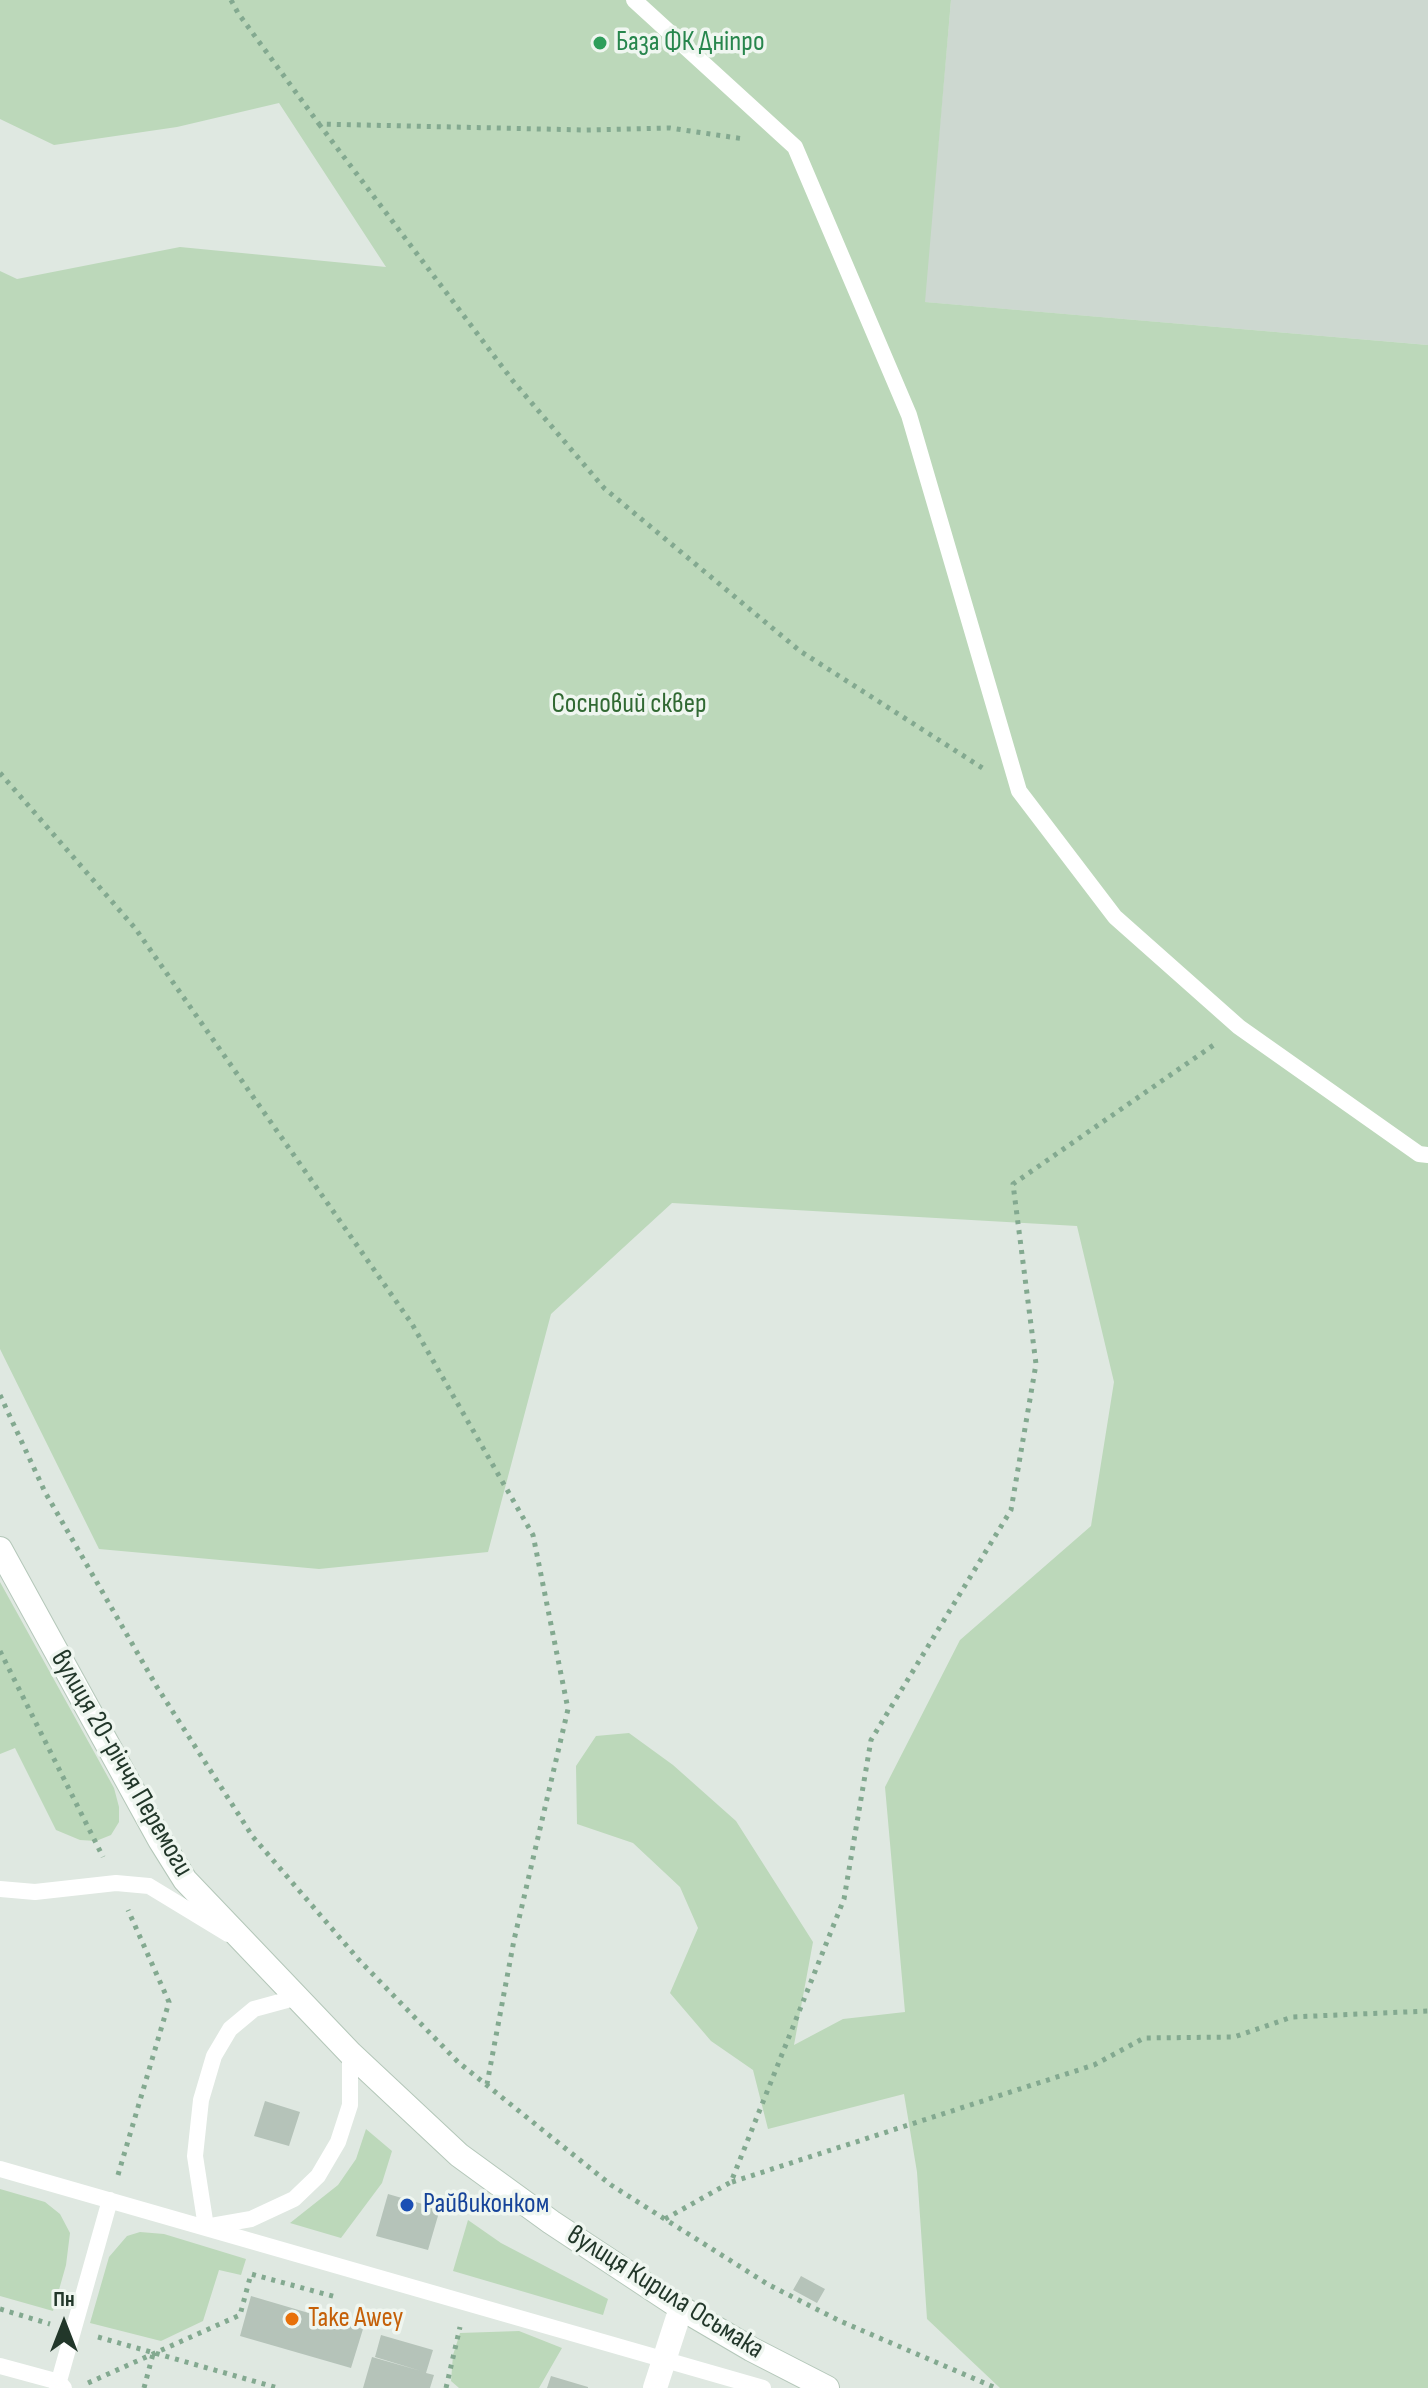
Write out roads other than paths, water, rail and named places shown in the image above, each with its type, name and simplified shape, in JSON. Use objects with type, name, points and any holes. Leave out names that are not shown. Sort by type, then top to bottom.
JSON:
[{"type":"street","name":"вулиця 20-річчя Перемоги","points":[[0,1549],[185,1880],[298,1997]]},
{"type":"street","name":"вулиця Кирила Осьмака","points":[[298,1997],[350,2053],[459,2155],[551,2222],[681,2308],[827,2388]]},
{"type":"street","points":[[655,2388],[662,2358],[681,2308]]},
{"type":"lane","points":[[634,0],[795,147],[909,415],[1019,791],[1115,917],[1239,1027],[1419,1154],[1428,1155]]},
{"type":"lane","points":[[0,1889],[35,1892],[116,1883],[149,1886],[246,1945]]},
{"type":"lane","points":[[206,2227],[195,2156],[201,2100],[214,2056],[230,2029],[254,2009],[298,1997]]},
{"type":"lane","points":[[206,2227],[251,2219],[280,2206],[294,2199],[318,2176],[338,2142],[350,2105],[350,2053]]},
{"type":"lane","points":[[0,2169],[763,2388]]},
{"type":"lane","points":[[0,2366],[60,2386],[72,2330],[110,2200]]},
{"type":"place","name":"База ФК Дніпро","points":[[600,43]]},
{"type":"place","name":"Райвиконком","points":[[407,2205]]},
{"type":"place","name":"Take Awey","points":[[292,2319]]},
{"type":"park label","name":"Сосновий сквер","points":[[629,705]]}]
